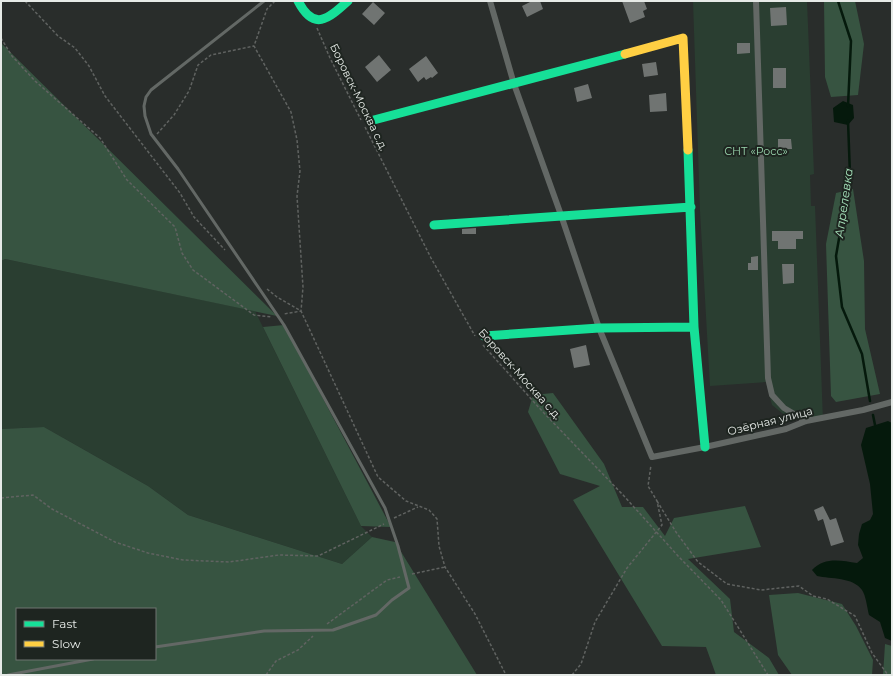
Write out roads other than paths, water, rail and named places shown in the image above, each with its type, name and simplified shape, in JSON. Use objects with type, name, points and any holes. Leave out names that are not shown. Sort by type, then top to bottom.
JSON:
[{"type":"street","points":[[298,1],[307,16],[315,19],[327,18],[348,1]]},
{"type":"street","points":[[490,1],[514,84],[561,215],[599,328]]},
{"type":"street","points":[[756,1],[768,378],[772,395],[784,408],[806,421]]},
{"type":"street","points":[[370,121],[683,38],[691,207],[694,327],[705,447]]},
{"type":"street","points":[[434,224],[691,207]]},
{"type":"street","points":[[481,340],[599,328],[694,327]]},
{"type":"street","name":"Озёрная улица","points":[[599,328],[652,457],[786,429],[806,421],[863,410],[892,402]]},
{"type":"lane","points":[[156,647],[264,631],[333,630],[376,615],[392,600],[409,588],[385,508],[284,325],[178,169],[151,134],[145,116],[144,106],[146,97],[151,90],[264,1]]},
{"type":"lane","points":[[8,675],[88,660]]},
{"type":"waterway","name":"Апрелевка","points":[[838,1],[851,41],[848,106]]},
{"type":"waterway","name":"Апрелевка","points":[[848,121],[850,175],[836,256],[842,307],[862,354],[870,401]]},
{"type":"waterway","points":[[873,415],[875,425]]},
{"type":"park label","name":"СНТ «Росс»","points":[[756,151]]}]
